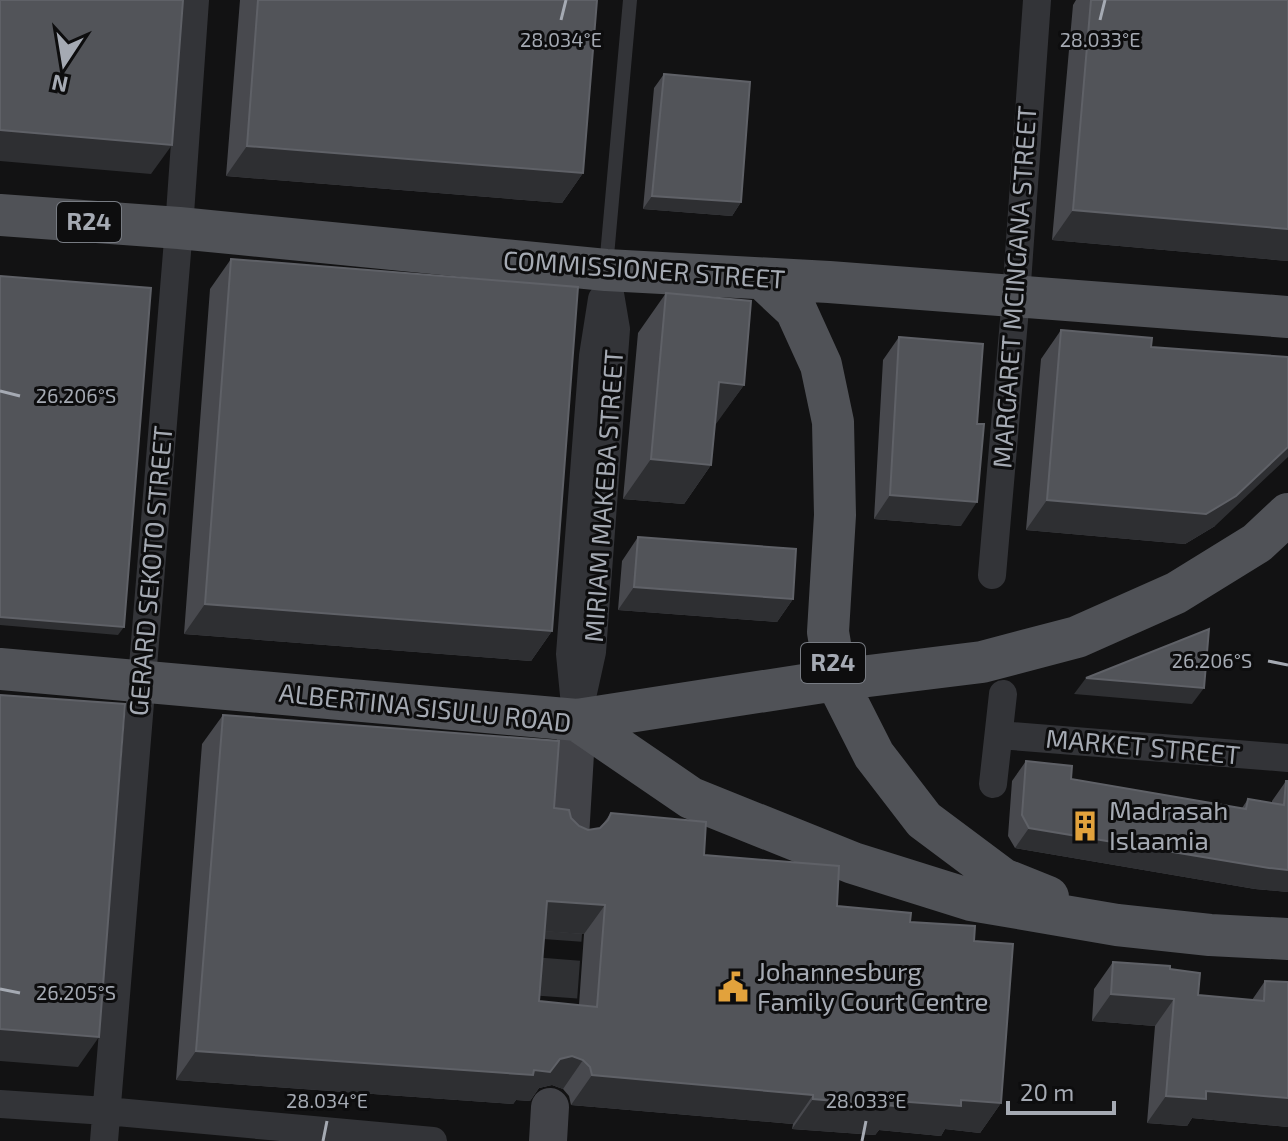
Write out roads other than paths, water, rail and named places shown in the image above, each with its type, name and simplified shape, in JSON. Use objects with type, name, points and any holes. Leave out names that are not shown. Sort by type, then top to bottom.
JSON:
[{"type":"main road","name":"COMMISSIONER STREET","points":[[0,215],[179,228],[606,270],[829,282],[1288,317]]},
{"type":"main road","name":"R24","points":[[764,280],[796,310],[821,365],[833,422],[835,515],[828,632],[836,680],[874,755],[924,820],[1003,879],[1117,925]]},
{"type":"main road","points":[[577,720],[836,680],[982,662],[1077,637],[1176,593],[1257,543],[1288,514]]},
{"type":"main road","name":"ALBERTINA SISULU ROAD","points":[[0,669],[577,720],[691,798],[853,863],[971,900],[1117,925],[1288,939]]},
{"type":"street","name":"GERARD SEKOTO STREET","points":[[104,1141],[195,0]]},
{"type":"street","name":"MARGARET MCINGANA STREET","points":[[992,575],[1037,0]]},
{"type":"street","name":"MIRIAM MAKEBA STREET","points":[[570,837],[577,720],[570,654],[593,356],[606,270]]},
{"type":"street","points":[[993,784],[1003,694]]},
{"type":"street","name":"MARKET STREET","points":[[999,735],[1288,758]]},
{"type":"street","points":[[0,1104],[433,1141]]},
{"type":"lane","name":"MIRIAM MAKEBA STREET","points":[[606,270],[630,0]]},
{"type":"tunnel","points":[[554,1054],[567,880]]},
{"type":"place","name":"Madrasah Islaamia","points":[[1085,826]]},
{"type":"place","name":"Johannesburg Family Court Centre","points":[[733,987]]}]
